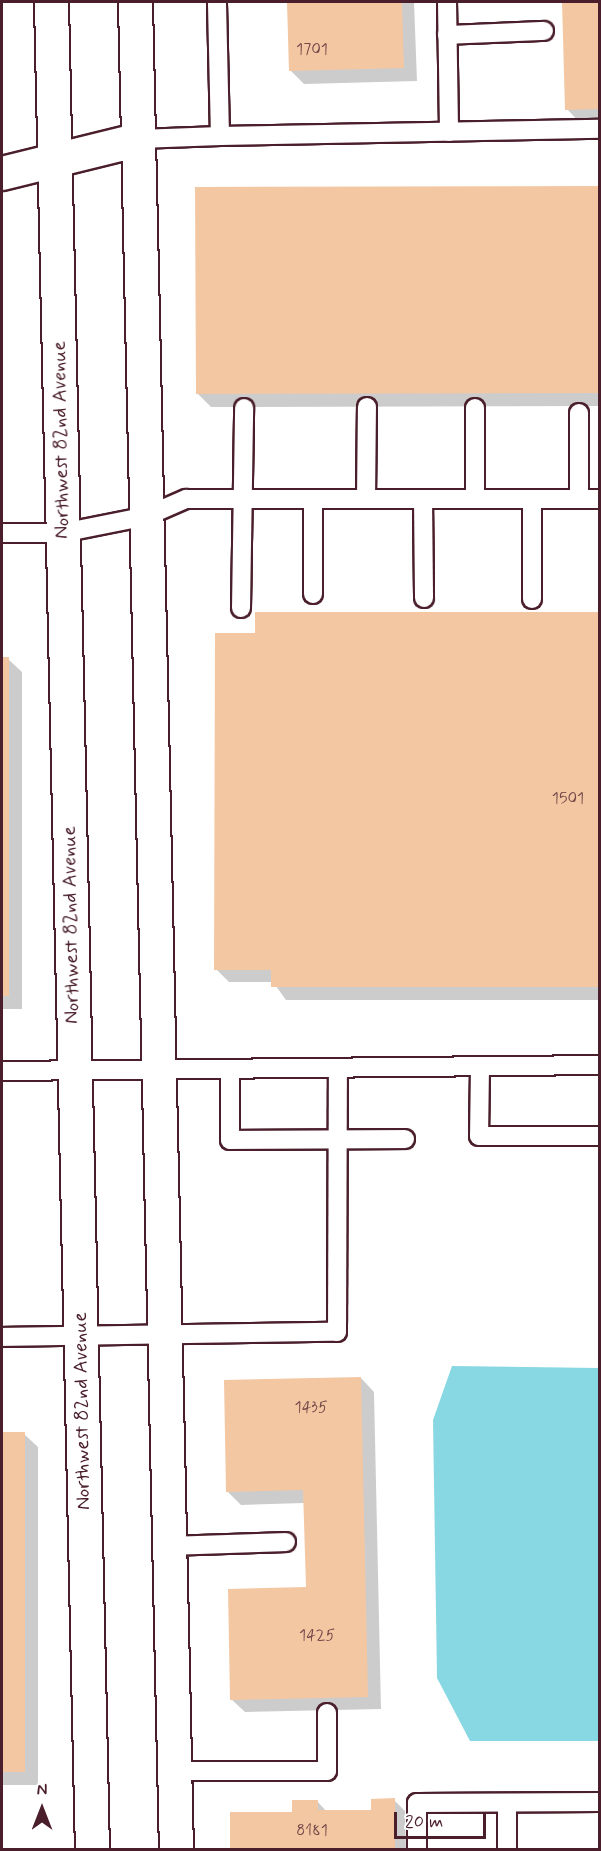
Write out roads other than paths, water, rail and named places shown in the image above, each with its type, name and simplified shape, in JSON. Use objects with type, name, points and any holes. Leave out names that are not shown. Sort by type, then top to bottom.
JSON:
[{"type":"street","name":"Northwest 82nd Avenue","points":[[51,2],[92,1850]]},
{"type":"street","points":[[135,2],[176,1850]]},
{"type":"street","points":[[2,173],[56,162],[139,139]]},
{"type":"lane","points":[[217,2],[220,136]]},
{"type":"lane","points":[[447,2],[449,132]]},
{"type":"lane","points":[[447,35],[544,31]]},
{"type":"lane","points":[[139,139],[600,129]]},
{"type":"lane","points":[[241,608],[244,408]]},
{"type":"lane","points":[[366,499],[367,408]]},
{"type":"lane","points":[[475,499],[476,408]]},
{"type":"lane","points":[[579,413],[579,499]]},
{"type":"lane","points":[[2,533],[62,533],[147,516],[186,499],[600,499]]},
{"type":"lane","points":[[314,499],[314,594]]},
{"type":"lane","points":[[423,499],[424,598]]},
{"type":"lane","points":[[532,499],[532,598]]},
{"type":"lane","points":[[2,1071],[600,1065]]},
{"type":"lane","points":[[480,1067],[479,1136],[600,1136]]},
{"type":"lane","points":[[2,1337],[337,1332],[338,1068]]},
{"type":"lane","points":[[230,1070],[230,1140],[405,1139]]},
{"type":"lane","points":[[170,1546],[286,1542]]},
{"type":"lane","points":[[175,1771],[327,1771],[327,1713]]},
{"type":"lane","points":[[417,1850],[417,1803],[600,1802]]},
{"type":"lane","points":[[507,1803],[507,1850]]},
{"type":"water","points":[[452,1366],[599,1368],[599,1741],[470,1741],[437,1678],[433,1420]]}]
